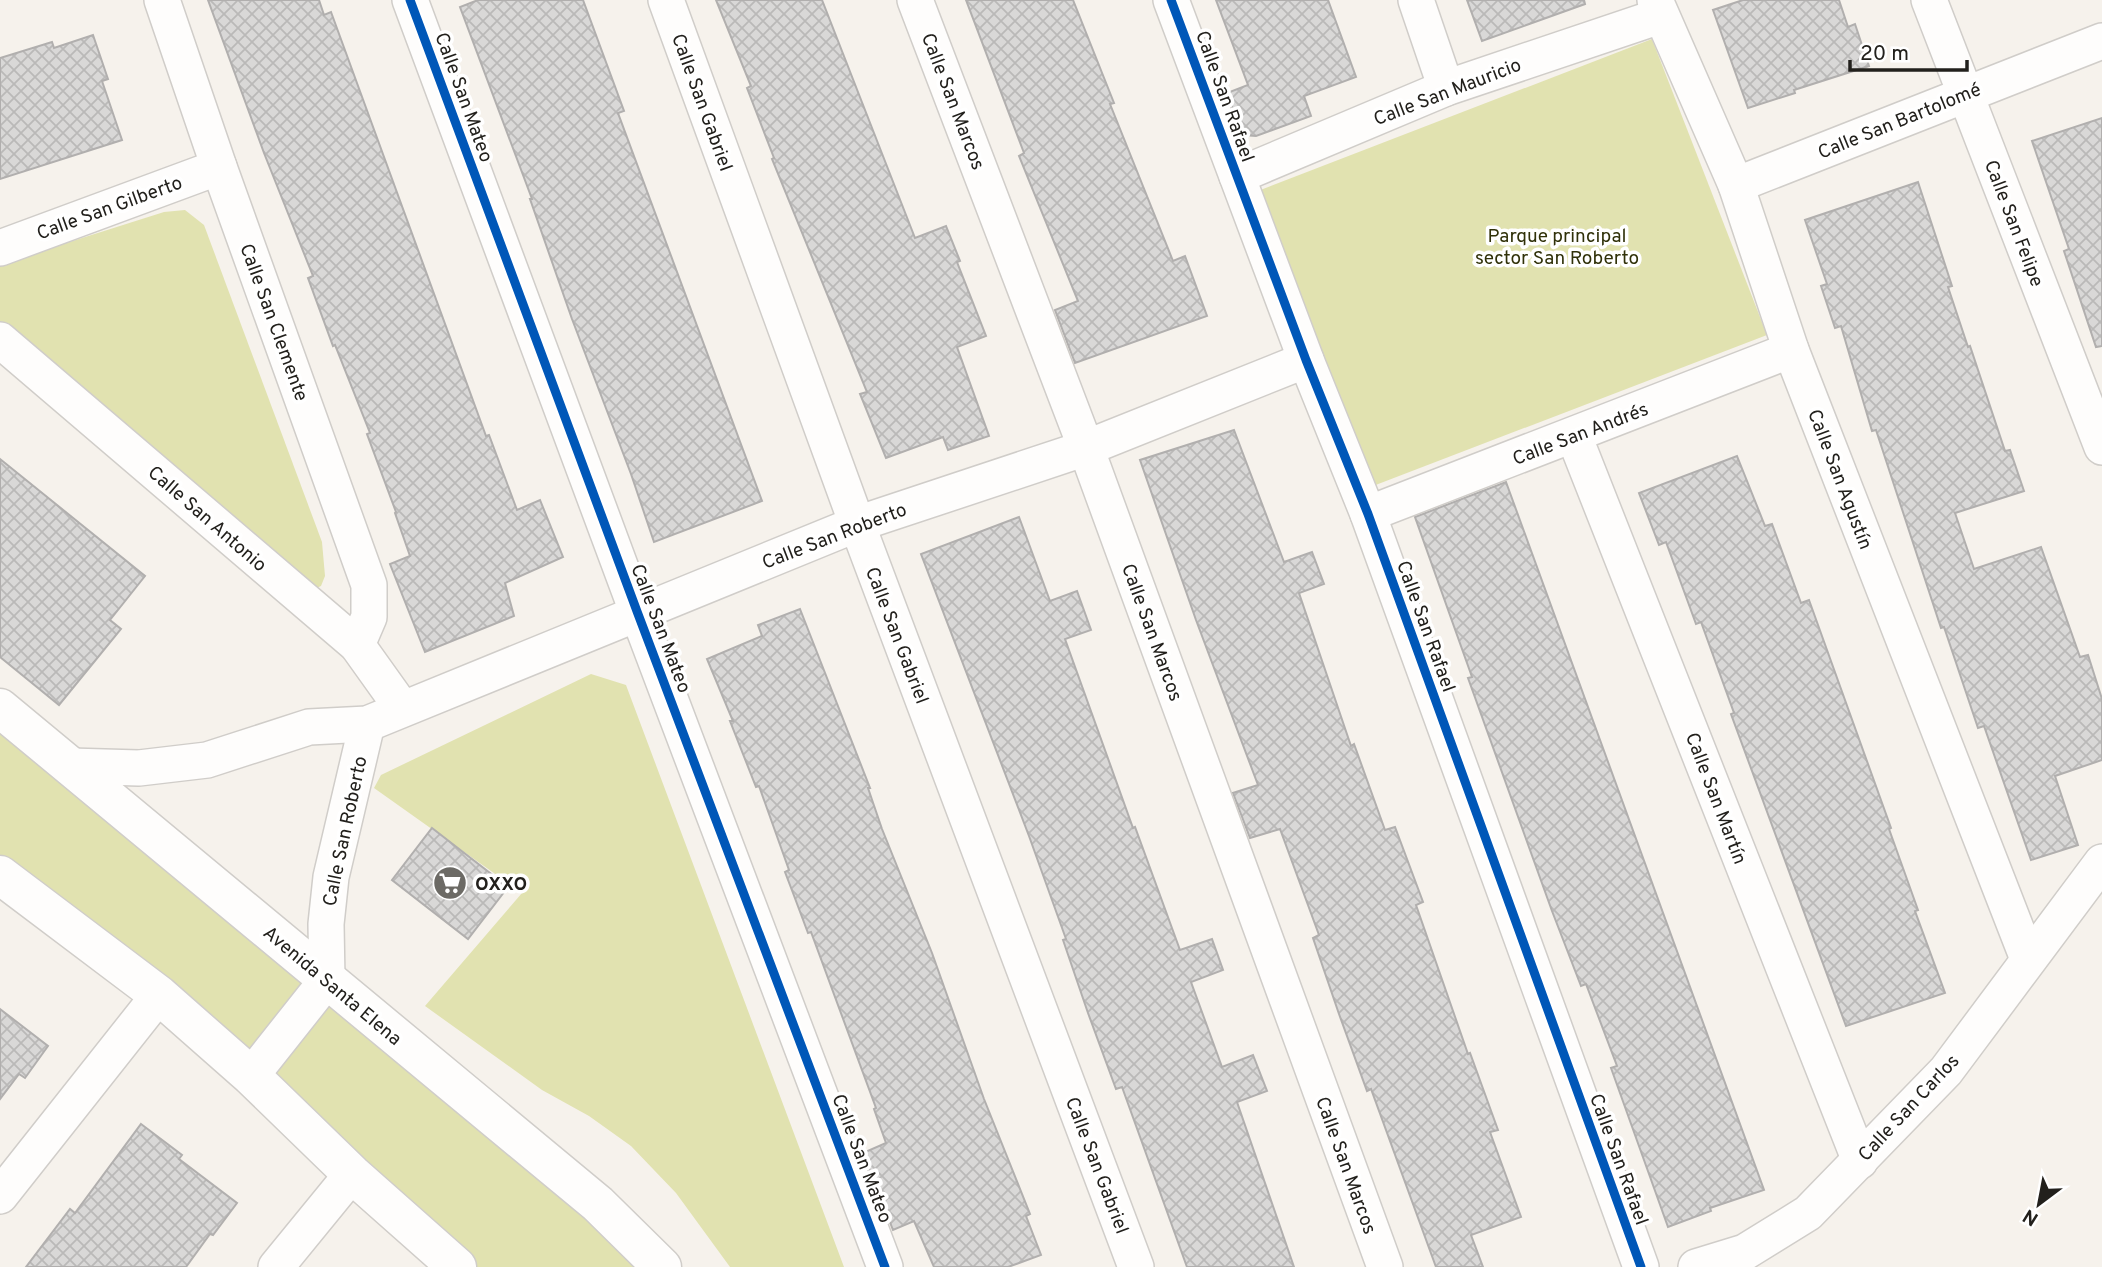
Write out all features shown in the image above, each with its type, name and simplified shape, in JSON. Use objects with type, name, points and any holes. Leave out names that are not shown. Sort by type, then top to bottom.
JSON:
[{"type":"street","name":"Calle San Clemente","points":[[162,0],[369,585],[369,617],[357,645]]},
{"type":"street","name":"Calle San Mateo","points":[[410,0],[885,1267]]},
{"type":"street","name":"Calle San Gabriel","points":[[666,0],[857,524],[1136,1267]]},
{"type":"street","name":"Calle San Marcos","points":[[915,0],[1086,447],[1385,1267]]},
{"type":"street","name":"Calle San Rafael","points":[[1171,0],[1306,360],[1368,514],[1641,1267]]},
{"type":"street","points":[[1416,0],[1446,88]]},
{"type":"street","name":"Calle San Felipe","points":[[1929,0],[2102,447]]},
{"type":"street","name":"Calle San Mauricio","points":[[1237,176],[1446,88],[1657,8]]},
{"type":"street","name":"Calle San Agustín","points":[[1657,8],[1736,185],[1791,350],[2028,959]]},
{"type":"street","name":"Calle San Bartolomé","points":[[1736,185],[2102,41]]},
{"type":"street","name":"Calle San Gilberto","points":[[0,248],[219,167]]},
{"type":"street","name":"Calle San Antonio","points":[[0,340],[357,645],[402,708]]},
{"type":"street","name":"Calle San Andrés","points":[[1368,514],[1791,350]]},
{"type":"street","name":"Calle San Roberto","points":[[70,766],[139,768],[207,760],[309,727],[367,724],[857,524],[1086,447],[1306,360]]},
{"type":"street","name":"Calle San Martín","points":[[1574,436],[1860,1161]]},
{"type":"street","name":"Avenida Santa Elena","points":[[0,708],[598,1204],[662,1267]]},
{"type":"street","name":"Calle San Roberto","points":[[327,980],[326,925],[331,877],[367,724]]},
{"type":"street","name":"Calle San Carlos","points":[[1696,1267],[1745,1252],[1808,1213],[1946,1071],[2102,862]]},
{"type":"street","points":[[0,875],[159,995],[251,1076],[352,1174],[457,1267]]},
{"type":"street","points":[[251,1076],[327,980]]},
{"type":"street","points":[[0,1196],[159,995]]},
{"type":"street","points":[[275,1267],[352,1174]]},
{"type":"green space","name":"Parque principal sector San Roberto","points":[[1652,39],[1767,335],[1373,486],[1258,191]]},
{"type":"green space","points":[[185,210],[204,225],[322,542],[325,576],[321,586],[312,590],[0,330],[0,264],[164,212]]},
{"type":"green space","points":[[591,674],[626,685],[844,1267],[730,1267],[676,1193],[631,1146],[589,1116],[542,1090],[425,1006],[522,893],[374,788],[381,775]]},
{"type":"green space","points":[[0,708],[662,1267],[457,1267],[0,875]]},
{"type":"building","points":[[208,0],[319,0],[324,15],[331,12],[486,436],[489,435],[517,510],[540,500],[563,557],[505,583],[514,616],[425,652],[390,564],[410,556],[367,434],[370,433],[335,345],[333,346],[308,278],[313,276]]},
{"type":"building","points":[[478,0],[583,0],[624,111],[618,113],[762,501],[654,542],[572,319],[532,199],[460,7]]},
{"type":"building","points":[[716,0],[822,0],[915,238],[946,226],[960,261],[957,262],[986,336],[957,347],[989,436],[948,450],[943,437],[886,458],[860,394],[867,392],[772,159],[774,158],[747,88],[751,86]]},
{"type":"building","points":[[966,0],[1073,0],[1114,103],[1110,104],[1173,261],[1185,256],[1207,316],[1075,363],[1055,310],[1078,301],[1019,156],[1024,153]]},
{"type":"building","points":[[1216,0],[1328,0],[1356,77],[1304,96],[1311,116],[1256,136],[1243,135],[1227,93],[1248,85]]},
{"type":"building","points":[[1467,0],[1584,0],[1585,4],[1482,41]]},
{"type":"building","points":[[1743,0],[1839,0],[1848,27],[1855,24],[1869,66],[1748,108],[1713,10]]},
{"type":"building","points":[[93,35],[108,79],[102,81],[122,140],[0,179],[0,58],[52,42],[54,48]]},
{"type":"building","points":[[2102,118],[2102,346],[2096,347],[2064,251],[2069,249],[2032,141]]},
{"type":"building","points":[[1918,182],[1952,286],[1948,287],[1968,347],[1970,346],[2005,451],[2010,450],[2024,491],[1955,513],[1974,569],[2041,547],[2080,657],[2088,655],[2102,699],[2102,760],[2055,776],[2078,845],[2031,860],[1984,726],[1978,728],[1944,627],[1941,628],[1876,430],[1872,431],[1841,326],[1835,328],[1821,286],[1827,284],[1805,220]]},
{"type":"building","points":[[1234,430],[1284,562],[1312,552],[1324,584],[1299,593],[1351,746],[1354,744],[1385,830],[1395,827],[1423,902],[1416,905],[1468,1054],[1470,1053],[1498,1130],[1490,1132],[1521,1217],[1471,1235],[1483,1267],[1436,1267],[1371,1089],[1367,1091],[1339,1014],[1313,938],[1319,935],[1280,829],[1250,838],[1233,793],[1258,785],[1140,460]]},
{"type":"building","points":[[1737,456],[1765,526],[1772,524],[1801,603],[1809,600],[1891,828],[1889,829],[1918,910],[1915,911],[1945,993],[1846,1026],[1731,714],[1734,713],[1701,622],[1696,624],[1666,542],[1659,545],[1639,493]]},
{"type":"building","points":[[0,459],[145,576],[110,620],[121,629],[59,705],[0,657]]},
{"type":"building","points":[[1506,482],[1764,1190],[1710,1208],[1711,1211],[1668,1227],[1611,1068],[1617,1066],[1586,984],[1581,986],[1552,911],[1468,678],[1472,677],[1415,517]]},
{"type":"building","points":[[1019,517],[1050,601],[1077,591],[1091,630],[1065,639],[1180,950],[1212,939],[1223,970],[1191,982],[1222,1067],[1253,1055],[1267,1091],[1237,1102],[1294,1267],[1187,1267],[1122,1087],[1116,1089],[1088,1013],[1063,940],[1066,939],[1029,836],[921,554]]},
{"type":"building","points":[[800,609],[870,788],[882,829],[932,953],[984,1099],[1030,1214],[1026,1216],[1041,1255],[1008,1267],[934,1267],[914,1221],[893,1230],[863,1153],[886,1143],[874,1109],[876,1108],[811,932],[808,933],[785,872],[789,870],[759,786],[756,787],[730,721],[733,721],[707,659],[762,636],[758,625]]},
{"type":"building","name":"OXXO","points":[[432,828],[508,887],[468,939],[392,880]]},
{"type":"building","points":[[0,1009],[48,1046],[25,1078],[19,1074],[0,1099]]},
{"type":"building","points":[[141,1124],[182,1155],[179,1159],[237,1203],[213,1235],[210,1234],[186,1267],[26,1267],[70,1209],[75,1213]]},
{"type":"cycle path","points":[[410,0],[885,1267]]},
{"type":"cycle path","points":[[1171,0],[1306,360],[1368,514],[1641,1267]]},
{"type":"place","name":"OXXO","points":[[450,883]]}]
